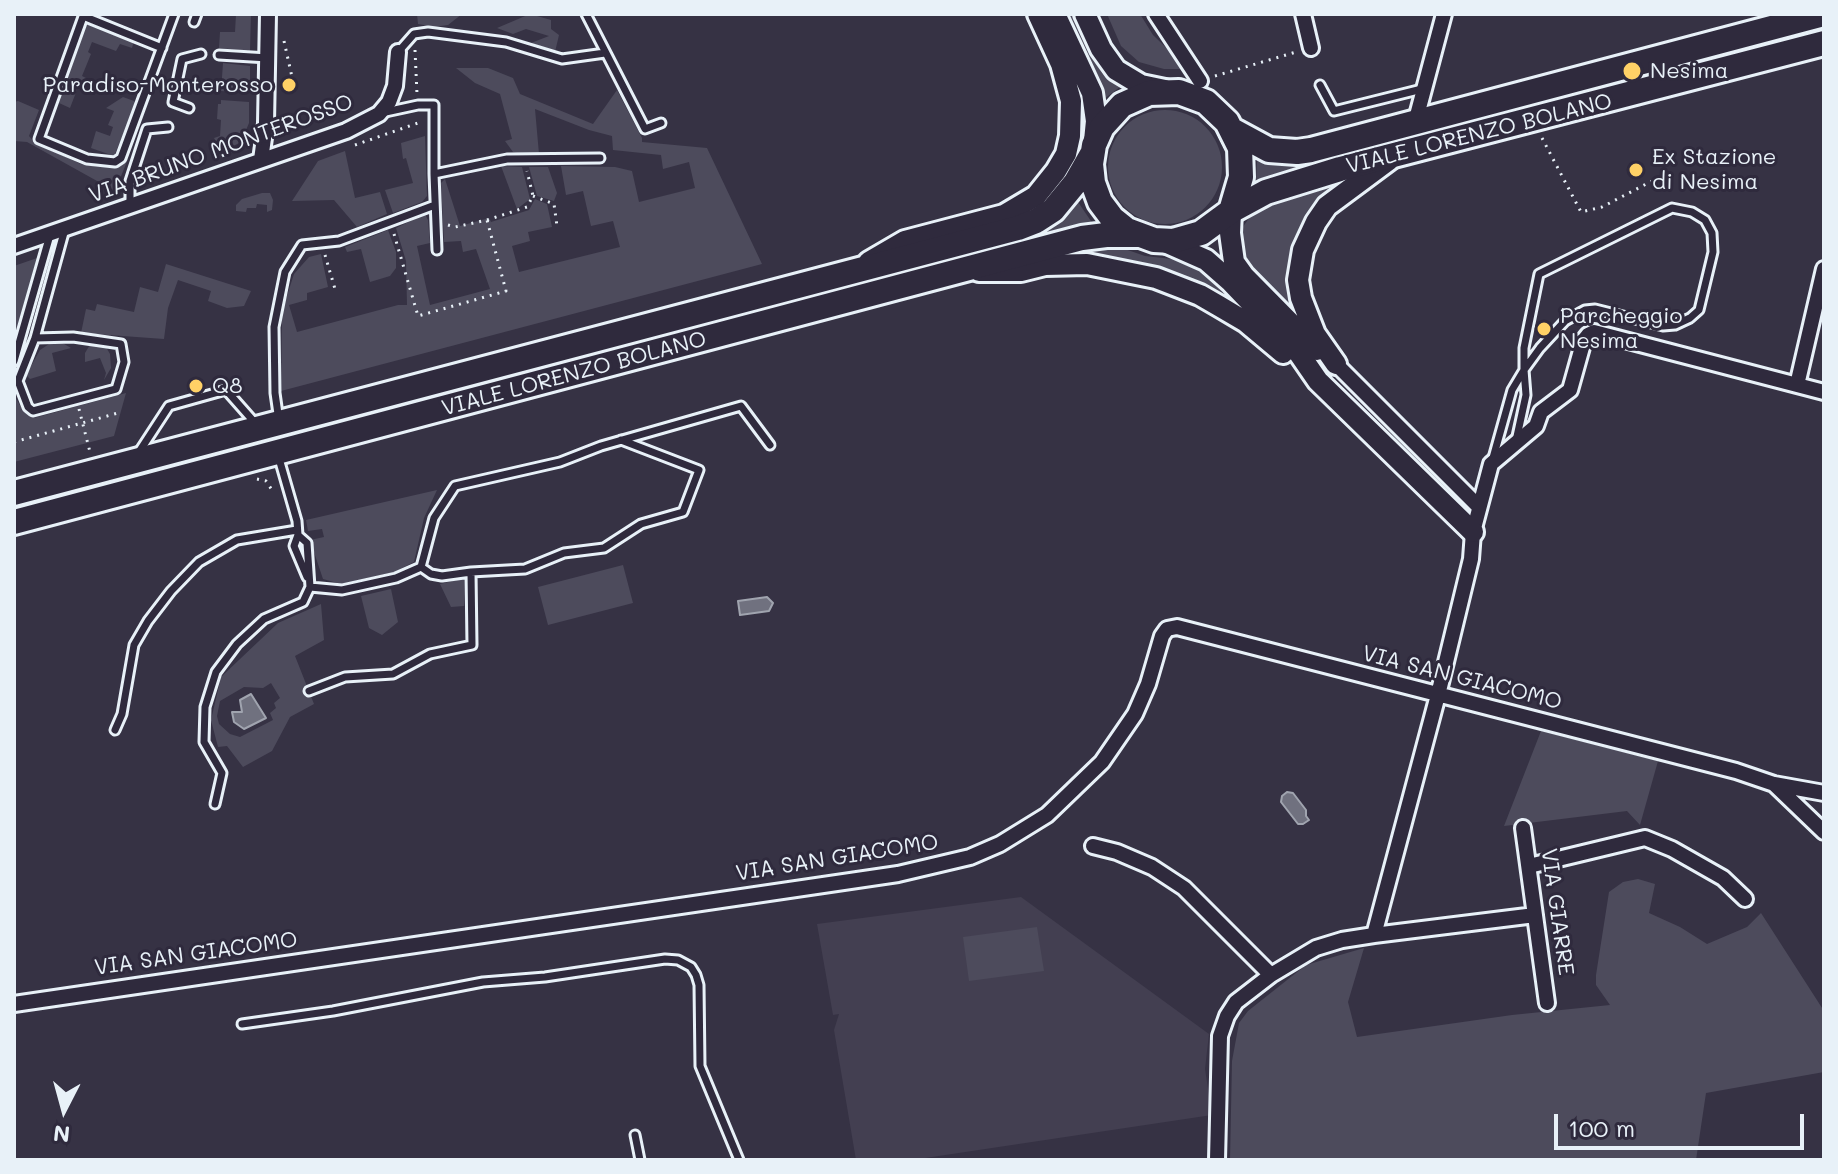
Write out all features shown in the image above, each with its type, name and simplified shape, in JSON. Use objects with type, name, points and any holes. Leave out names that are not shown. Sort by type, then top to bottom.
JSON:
[{"type":"main road","points":[[854,272],[905,241],[1004,215],[1021,207],[1046,185],[1066,154],[1071,101],[1061,64],[1038,14]]},
{"type":"main road","points":[[1055,14],[1092,93],[1096,121],[1093,183],[1100,202],[1119,224],[1136,235],[1163,241],[1206,260],[1298,352],[1318,381]]},
{"type":"main road","points":[[1085,14],[1101,49],[1116,70],[1141,85],[1188,94],[1206,102],[1221,114],[1240,148],[1242,167],[1231,211],[1234,262],[1314,348],[1336,364]]},
{"type":"main road","name":"VIALE LORENZO BOLANO","points":[[1232,130],[1258,146],[1297,152],[1814,16]]},
{"type":"main road","name":"VIALE LORENZO BOLANO","points":[[1231,211],[1266,192],[1824,43]]},
{"type":"main road","points":[[1093,150],[1107,119],[1122,105],[1149,93],[1169,91]]},
{"type":"main road","name":"VIALE LORENZO BOLANO","points":[[14,493],[854,272],[1036,221],[1065,197],[1093,150]]},
{"type":"main road","points":[[1336,364],[1315,334],[1301,298],[1298,280],[1303,250],[1327,206],[1393,157]]},
{"type":"main road","points":[[1163,241],[1201,233],[1231,211]]},
{"type":"main road","name":"VIALE LORENZO BOLANO","points":[[14,522],[1082,238],[1136,235]]},
{"type":"main road","points":[[963,271],[1021,271],[1045,265],[1087,264],[1156,278],[1200,295],[1246,322],[1318,381],[1473,532]]},
{"type":"street","points":[[261,160],[266,123],[268,14]]},
{"type":"street","points":[[1156,14],[1200,81]]},
{"type":"street","points":[[1303,14],[1311,48]]},
{"type":"street","points":[[1415,123],[1444,14]]},
{"type":"street","name":"VIA BRUNO MONTEROSSO","points":[[14,246],[346,131],[379,114],[389,102],[395,86],[398,52]]},
{"type":"street","points":[[1797,385],[1824,269]]},
{"type":"street","points":[[1374,935],[1438,695],[1491,464],[1536,426],[1541,412],[1570,390],[1588,335],[1594,332],[1824,392]]},
{"type":"street","points":[[1336,364],[1479,507]]},
{"type":"street","name":"VIA SAN GIACOMO","points":[[14,1004],[898,874],[970,857],[1000,844],[1047,815],[1102,762],[1135,714],[1148,684],[1162,636],[1167,629],[1177,627],[1721,767],[1774,784],[1824,793]]},
{"type":"street","points":[[1774,784],[1824,832]]},
{"type":"street","name":"VIA GIARRE","points":[[1523,828],[1547,1003]]},
{"type":"street","points":[[1529,866],[1645,838],[1672,849],[1723,878],[1745,899]]},
{"type":"street","points":[[1093,846],[1152,867],[1184,888],[1271,975]]},
{"type":"street","points":[[1217,1160],[1220,1036],[1236,1002],[1271,975],[1316,948],[1342,940],[1535,915]]},
{"type":"lane","points":[[162,48],[83,15],[39,139],[87,159],[115,162],[121,158],[162,48],[174,14]]},
{"type":"lane","points":[[586,14],[645,129],[661,123]]},
{"type":"lane","points":[[398,52],[414,34],[428,32],[506,42],[562,59],[605,53]]},
{"type":"lane","points":[[189,108],[173,102],[182,59],[201,54]]},
{"type":"lane","points":[[219,55],[268,58]]},
{"type":"lane","points":[[1320,85],[1334,111],[1424,88]]},
{"type":"lane","points":[[379,114],[418,105],[434,105],[437,250]]},
{"type":"lane","points":[[130,205],[130,181],[147,129],[168,127]]},
{"type":"lane","points":[[434,174],[507,159],[600,158]]},
{"type":"lane","points":[[270,426],[275,393],[274,327],[285,272],[302,245],[322,244],[391,223],[435,205]]},
{"type":"lane","points":[[1491,464],[1512,390],[1524,370],[1565,321],[1585,310],[1595,309],[1663,326],[1675,325],[1699,310],[1713,252],[1712,233],[1705,220],[1692,212],[1672,208],[1539,274],[1524,348],[1524,370],[1526,395],[1515,445]]},
{"type":"lane","points":[[35,338],[73,337],[121,344],[124,362],[116,389],[33,411],[28,407],[18,381],[35,338],[58,230]]},
{"type":"lane","points":[[14,361],[58,230]]},
{"type":"lane","points":[[133,462],[169,406],[226,390],[270,426]]},
{"type":"lane","points":[[421,567],[434,518],[455,486],[560,462],[621,440],[741,406],[770,445]]},
{"type":"lane","points":[[421,567],[431,574],[442,576],[525,569],[564,553],[604,548],[641,524],[683,512],[699,470],[621,440]]},
{"type":"lane","points":[[215,804],[222,773],[204,742],[205,707],[216,672],[237,644],[264,619],[303,602],[310,587],[307,543],[298,532],[278,453]]},
{"type":"lane","points":[[115,730],[122,714],[134,645],[171,591],[199,562],[237,540],[298,532]]},
{"type":"lane","points":[[310,587],[342,590],[396,578],[421,567]]},
{"type":"lane","points":[[309,691],[345,677],[393,674],[430,654],[472,645],[471,572]]},
{"type":"lane","points":[[242,1024],[333,1011],[483,982],[545,977],[665,959],[678,960],[691,967],[696,975],[699,985],[700,1066],[739,1160]]},
{"type":"lane","points":[[635,1135],[640,1160]]},
{"type":"path","points":[[283,39],[292,77]]},
{"type":"path","points":[[1200,81],[1311,48]]},
{"type":"path","points":[[1533,120],[1581,212],[1602,207],[1652,181]]},
{"type":"path","points":[[211,160],[237,148],[249,135]]},
{"type":"path","points":[[436,223],[455,227],[527,207],[533,196],[524,160]]},
{"type":"path","points":[[533,196],[554,204],[557,226]]},
{"type":"path","points":[[391,223],[418,316],[506,291],[487,220]]},
{"type":"path","points":[[322,244],[335,289]]},
{"type":"path","points":[[77,400],[92,459]]},
{"type":"path","points":[[14,442],[118,413]]},
{"type":"shaded area","points":[[236,14],[251,14],[250,51],[219,48],[220,32],[235,32]]},
{"type":"shaded area","points":[[417,14],[462,14],[448,25],[434,27],[418,24]]},
{"type":"shaded area","points":[[530,14],[551,20],[551,29],[559,35],[555,52],[531,43],[549,36],[526,29],[513,34],[497,28]]},
{"type":"shaded area","points":[[1068,14],[1073,14],[1102,73],[1120,87],[1104,99]]},
{"type":"shaded area","points":[[1107,14],[1140,14],[1153,35],[1188,69],[1164,69],[1139,62],[1121,46]]},
{"type":"shaded area","points":[[89,24],[134,41],[132,48],[120,44],[116,51],[92,42],[88,52],[91,54],[82,76],[86,78],[84,83],[80,82],[70,108],[59,103],[85,27]]},
{"type":"shaded area","points":[[1824,27],[1824,33],[1256,182],[1257,160],[1287,165],[1309,163]]},
{"type":"shaded area","points":[[223,63],[250,66],[250,93],[221,91]]},
{"type":"shaded area","points":[[456,68],[488,68],[513,78],[520,94],[593,124],[617,90],[642,142],[707,148],[762,264],[281,391],[282,311],[294,274],[309,257],[321,254],[328,287],[307,293],[307,300],[289,305],[297,332],[407,305],[406,261],[396,228],[425,214],[430,243],[417,246],[430,305],[490,289],[476,249],[463,252],[461,241],[444,242],[441,183],[445,179],[460,226],[489,218],[491,222],[529,210],[535,199],[547,204],[552,227],[528,232],[530,241],[512,246],[519,272],[620,247],[613,221],[591,226],[583,191],[566,195],[561,166],[615,167],[632,171],[639,202],[695,188],[689,162],[663,169],[661,155],[613,150],[612,136],[535,109],[539,154],[527,156],[513,152],[505,141],[512,139],[500,94],[475,83]]},
{"type":"shaded area","points":[[123,97],[136,105],[114,156],[91,148],[96,131],[110,136],[113,127],[108,125],[114,111],[106,108]]},
{"type":"shaded area","points":[[221,100],[249,102],[249,123],[241,142],[222,152],[214,138],[220,136],[221,120],[217,119]]},
{"type":"shaded area","points":[[14,102],[39,110],[29,136],[34,142],[81,164],[99,167],[118,165],[128,159],[115,191],[27,142],[14,141]]},
{"type":"shaded area","points":[[1165,110],[1187,114],[1205,127],[1218,145],[1222,167],[1218,189],[1205,207],[1187,220],[1165,224],[1143,220],[1125,207],[1112,189],[1108,167],[1112,145],[1125,127],[1143,114]]},
{"type":"shaded area","points":[[425,136],[427,196],[422,202],[393,213],[385,190],[413,183],[406,158],[403,159],[401,143]]},
{"type":"shaded area","points":[[345,151],[355,198],[380,192],[387,214],[357,227],[334,200],[292,201],[318,161]]},
{"type":"shaded area","points":[[501,166],[522,167],[530,199],[517,209]]},
{"type":"shaded area","points":[[529,167],[548,167],[557,193],[554,201],[537,196]]},
{"type":"shaded area","points":[[1335,185],[1303,230],[1306,331],[1244,266],[1240,231],[1254,211],[1267,204]]},
{"type":"shaded area","points":[[270,193],[272,210],[267,212],[267,205],[257,204],[256,208],[247,208],[246,212],[236,211],[236,205],[242,199]]},
{"type":"shaded area","points":[[1078,202],[1093,224],[556,367],[555,361],[1052,224]]},
{"type":"shaded area","points":[[388,230],[396,252],[396,268],[390,276],[370,282],[361,249],[347,252],[345,247]]},
{"type":"shaded area","points":[[1102,246],[1200,265],[1253,314],[1072,255]]},
{"type":"shaded area","points":[[40,257],[20,330],[14,332],[14,266]]},
{"type":"shaded area","points":[[166,264],[251,291],[244,306],[227,308],[208,301],[211,291],[178,280],[168,308],[164,339],[81,333],[86,309],[95,311],[97,304],[134,312],[140,287],[158,292]]},
{"type":"shaded area","points":[[59,341],[71,348],[52,353],[56,371],[30,379],[26,375],[40,350]]},
{"type":"shaded area","points":[[91,343],[106,347],[110,354],[111,368],[104,380],[106,373],[100,358],[85,362],[85,353]]},
{"type":"shaded area","points":[[504,375],[505,380],[311,432],[309,427]]},
{"type":"shaded area","points":[[126,393],[114,436],[14,462],[14,395],[24,412],[34,418]]},
{"type":"shaded area","points":[[296,430],[298,436],[188,465],[186,459]]},
{"type":"shaded area","points":[[153,468],[154,474],[14,511],[14,504]]},
{"type":"shaded area","points":[[437,490],[424,518],[414,562],[394,572],[341,584],[323,579],[310,540],[324,537],[322,529],[308,531],[306,520]]},
{"type":"shaded area","points":[[623,565],[633,603],[548,625],[538,587]]},
{"type":"shaded area","points":[[465,578],[464,606],[451,607],[440,584]]},
{"type":"shaded area","points":[[391,589],[398,622],[382,635],[369,628],[361,596]]},
{"type":"shaded area","points":[[321,604],[324,640],[295,656],[314,704],[290,717],[272,751],[243,767],[227,746],[218,747],[211,720],[221,677],[278,623]],"holes":[[[271,683],[280,698],[270,713],[273,720],[240,737],[230,734],[219,724],[220,701],[244,687],[263,688]]]},
{"type":"shaded area","points":[[1541,731],[1658,761],[1640,825],[1627,811],[1504,826]]},
{"type":"shaded area","points":[[1638,879],[1655,884],[1649,913],[1707,944],[1747,927],[1761,913],[1824,1011],[1824,1072],[1706,1093],[1696,1160],[1230,1160],[1232,1061],[1239,1023],[1248,1011],[1306,965],[1364,948],[1348,1002],[1357,1037],[1610,1005],[1596,985],[1609,892],[1623,882]]},
{"type":"shaded area","points":[[1021,897],[1209,1034],[1205,1069],[1212,1115],[912,1160],[856,1160],[834,1030],[839,1014],[833,1015],[817,924]]},
{"type":"shaded area","points":[[1037,927],[1044,971],[969,981],[963,937]]},
{"type":"water","points":[[767,597],[773,603],[769,611],[740,615],[738,601]]},
{"type":"water","points":[[251,694],[266,718],[244,729],[234,722],[232,712],[242,712],[240,700]]},
{"type":"water","points":[[1287,792],[1293,793],[1306,810],[1309,820],[1303,824],[1298,824],[1281,802]]},
{"type":"place","name":"Nesima","points":[[1632,71]]},
{"type":"place","name":"Paradiso-Monterosso","points":[[289,85]]},
{"type":"place","name":"Ex Stazione di Nesima","points":[[1636,170]]},
{"type":"place","name":"Parcheggio Nesima","points":[[1544,329]]},
{"type":"place","name":"Q8","points":[[196,386]]}]
